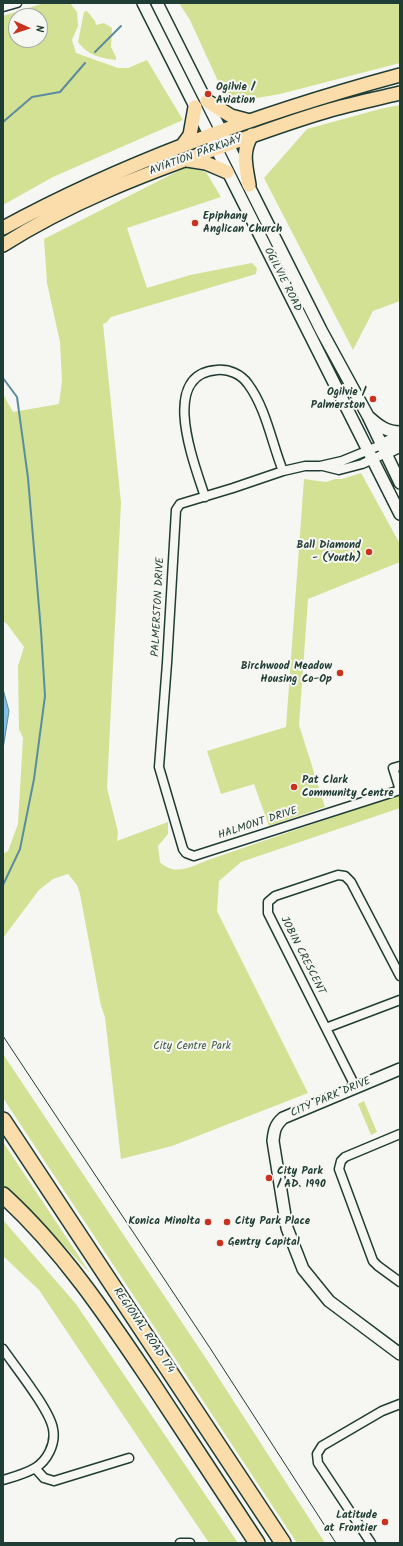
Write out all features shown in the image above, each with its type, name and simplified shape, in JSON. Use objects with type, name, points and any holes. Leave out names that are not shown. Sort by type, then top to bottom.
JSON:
[{"type":"highway","name":"REGIONAL ROAD 174","points":[[3,1120],[283,1543]]},
{"type":"highway","name":"REGIONAL ROAD 174","points":[[3,1195],[59,1253],[106,1313],[257,1543]]},
{"type":"highway","points":[[3,1202],[28,1220]]},
{"type":"main road","name":"OGILVIE ROAD","points":[[142,3],[210,136],[222,146],[248,185],[321,330],[368,416],[400,483]]},
{"type":"main road","name":"OGILVIE ROAD","points":[[157,3],[222,131],[222,146],[227,172],[400,514]]},
{"type":"main road","name":"AVIATION PARKWAY","points":[[3,228],[72,191],[142,161],[250,121],[320,98],[400,75]]},
{"type":"main road","name":"AVIATION PARKWAY","points":[[3,245],[41,223],[107,190],[184,160],[252,135],[326,111],[400,93]]},
{"type":"main road","points":[[207,101],[231,116],[250,121]]},
{"type":"main road","points":[[182,146],[190,135],[195,107]]},
{"type":"main road","points":[[248,185],[245,150],[252,135]]},
{"type":"main road","points":[[184,160],[206,163],[227,172]]},
{"type":"main road","points":[[368,416],[378,425],[387,430],[400,432]]},
{"type":"main road","points":[[383,449],[400,436]]},
{"type":"main road","points":[[383,449],[400,446]]},
{"type":"main road","name":"CITY PARK DRIVE","points":[[400,1070],[290,1115],[277,1123],[274,1130],[273,1141],[287,1228],[303,1269],[329,1301],[400,1354]]},
{"type":"street","points":[[3,8],[17,3]]},
{"type":"street","points":[[205,497],[189,448],[184,414],[189,386],[193,379],[206,371],[228,370],[241,376],[248,383],[267,424],[283,472]]},
{"type":"street","name":"PALMERSTON DRIVE","points":[[186,854],[183,849],[159,767],[176,510],[180,504],[283,472],[305,466],[320,466],[370,455],[383,449]]},
{"type":"street","name":"HALMONT DRIVE","points":[[186,854],[194,856],[219,849],[400,790],[393,768],[400,766]]},
{"type":"street","name":"JOBIN CRESCENT","points":[[356,1088],[268,913],[268,902],[275,896],[338,875],[345,876],[351,882],[400,976]]},
{"type":"street","points":[[326,1028],[400,1000]]},
{"type":"street","points":[[400,1134],[345,1158],[341,1161],[339,1169],[372,1258],[378,1266],[400,1282]]},
{"type":"street","points":[[3,1349],[46,1412],[53,1429],[54,1440],[48,1456],[35,1468],[3,1480]]},
{"type":"street","points":[[372,1543],[318,1463],[317,1454],[322,1446],[382,1411],[400,1404]]},
{"type":"street","points":[[35,1468],[44,1478],[54,1480],[129,1458]]},
{"type":"street","points":[[180,1543],[190,1543]]},
{"type":"green space","points":[[44,3],[70,3],[77,12],[78,26],[72,40],[76,53],[118,68],[128,68],[147,60],[183,120],[53,177],[3,205],[3,16],[8,14],[8,48],[48,48],[48,8],[28,8]]},
{"type":"green space","points":[[179,3],[400,3],[400,63],[280,94],[228,103],[190,20]]},
{"type":"green space","points":[[87,11],[95,21],[96,25],[104,23],[112,28],[111,47],[116,60],[95,56],[82,47],[78,42],[84,12]]},
{"type":"green space","points":[[400,105],[400,301],[373,311],[353,350],[264,178],[307,129]]},
{"type":"green space","name":"City Centre Park","points":[[186,167],[206,172],[221,197],[127,228],[147,288],[190,275],[252,263],[257,268],[256,274],[111,317],[106,323],[103,324],[121,503],[107,788],[118,832],[117,841],[168,822],[168,834],[158,846],[160,862],[171,869],[177,870],[190,867],[400,794],[400,808],[241,862],[219,881],[217,911],[308,1093],[172,1146],[121,1159],[105,1017],[101,1006],[80,894],[77,885],[68,874],[53,879],[39,890],[3,938],[3,854],[8,851],[18,824],[23,738],[19,729],[18,666],[24,647],[7,624],[3,621],[3,394],[13,412],[59,404],[62,381],[60,342],[47,283],[44,239]]},
{"type":"green space","points":[[361,473],[400,544],[400,562],[308,599],[299,725],[325,807],[269,826],[254,784],[221,794],[207,751],[286,727],[304,479],[326,482]]},
{"type":"green space","points":[[3,1054],[211,1366],[325,1543],[297,1543],[3,1098]]},
{"type":"green space","points":[[364,1101],[377,1132],[371,1135],[358,1104]]},
{"type":"green space","points":[[3,1142],[90,1273],[49,1230],[3,1186]]},
{"type":"green space","points":[[3,1220],[76,1304],[238,1543],[209,1543],[39,1290],[3,1256]]},
{"type":"water","points":[[3,689],[9,711],[3,749]]},
{"type":"waterway","points":[[95,52],[121,26]]},
{"type":"waterway","points":[[3,122],[32,97],[60,92],[85,63]]},
{"type":"waterway","points":[[3,378],[17,397],[28,478],[45,696],[34,779],[20,849],[3,885]]},
{"type":"tram line","points":[[3,1036],[210,1348],[336,1543]]},
{"type":"place","name":"Ogilvie / Aviation","points":[[208,94]]},
{"type":"place","name":"Epiphany Anglican Church","points":[[195,223]]},
{"type":"place","name":"Ogilvie / Palmerston","points":[[373,399]]},
{"type":"place","name":"Ball Diamond - (Youth)","points":[[369,552]]},
{"type":"place","name":"Birchwood Meadow Housing Co-Op","points":[[340,673]]},
{"type":"place","name":"Pat Clark Community Centre","points":[[294,787]]},
{"type":"place","name":"City Park / AD. 1990","points":[[269,1178]]},
{"type":"place","name":"Konica Minolta","points":[[208,1222]]},
{"type":"place","name":"City Park Place","points":[[227,1222]]},
{"type":"place","name":"Gentry Capital","points":[[220,1243]]},
{"type":"place","name":"Latitude at Frontier","points":[[385,1522]]}]
